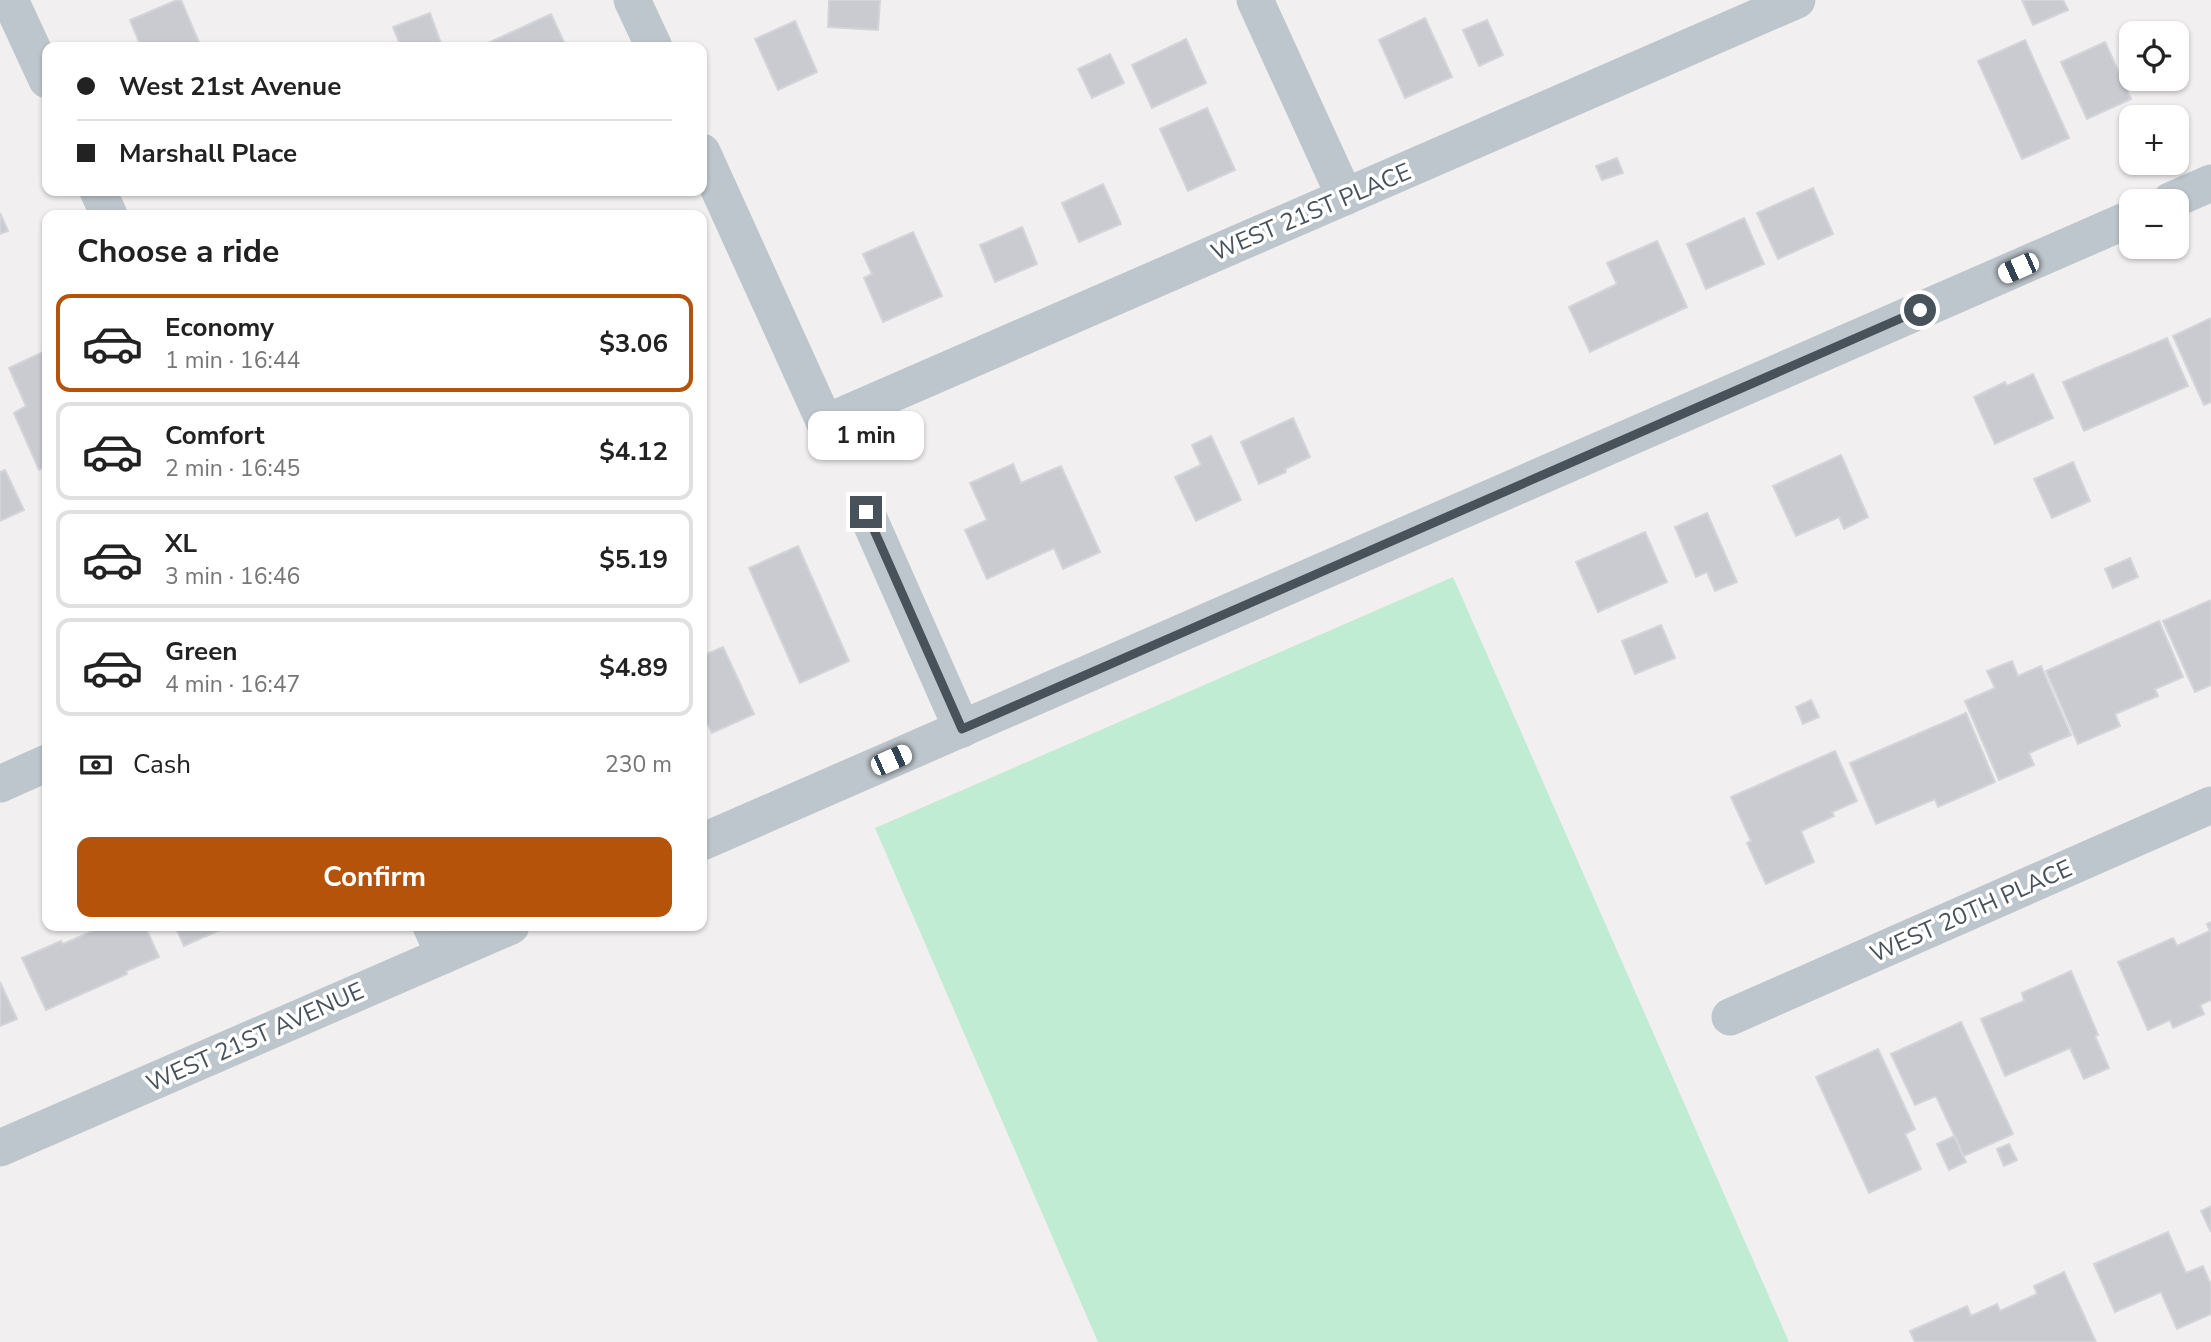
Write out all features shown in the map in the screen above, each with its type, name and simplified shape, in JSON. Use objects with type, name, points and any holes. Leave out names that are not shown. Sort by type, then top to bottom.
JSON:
[{"type":"street","points":[[10,0],[42,69]]},
{"type":"street","points":[[632,0],[652,42]]},
{"type":"street","points":[[1255,0],[1345,197]]},
{"type":"street","name":"WEST 21ST PLACE","points":[[707,163],[825,422],[1797,0]]},
{"type":"street","points":[[2189,193],[2211,183]]},
{"type":"street","points":[[707,840],[2119,224]]},
{"type":"street","points":[[866,512],[962,729]]},
{"type":"street","points":[[0,784],[42,766]]},
{"type":"street","name":"WEST 20TH PLACE","points":[[1730,1017],[2211,805]]},
{"type":"street","name":"WEST 21ST AVENUE","points":[[0,1148],[437,940],[485,931]]},
{"type":"green space","points":[[1453,577],[1789,1342],[1098,1342],[875,828]]},
{"type":"building","points":[[181,0],[199,42],[139,42],[130,20]]},
{"type":"building","points":[[829,0],[880,0],[878,30],[828,27]]},
{"type":"building","points":[[2022,0],[2063,0],[2068,10],[2033,25]]},
{"type":"building","points":[[430,13],[441,42],[399,42],[393,27]]},
{"type":"building","points":[[551,14],[564,42],[490,42]]},
{"type":"building","points":[[1425,18],[1452,77],[1405,98],[1379,40]]},
{"type":"building","points":[[1487,20],[1503,55],[1479,66],[1463,30]]},
{"type":"building","points":[[795,21],[817,72],[778,90],[755,39]]},
{"type":"building","points":[[1186,39],[1206,83],[1152,108],[1132,65]]},
{"type":"building","points":[[2025,40],[2069,138],[2022,159],[1978,61]]},
{"type":"building","points":[[2105,42],[2119,73],[2119,91],[2127,91],[2131,99],[2087,119],[2061,62]]},
{"type":"building","points":[[1110,54],[1124,83],[1092,98],[1078,69]]},
{"type":"building","points":[[1207,108],[1235,170],[1188,191],[1160,129]]},
{"type":"building","points":[[1617,158],[1623,173],[1602,180],[1596,166]]},
{"type":"building","points":[[1103,184],[1121,224],[1079,242],[1062,203]]},
{"type":"building","points":[[1813,188],[1833,234],[1778,259],[1757,213]]},
{"type":"building","points":[[0,213],[8,231],[0,234]]},
{"type":"building","points":[[1744,218],[1764,264],[1706,289],[1687,244]]},
{"type":"building","points":[[1022,227],[1037,264],[995,282],[980,245]]},
{"type":"building","points":[[913,232],[942,296],[883,322],[864,278],[872,274],[863,254]]},
{"type":"building","points":[[1657,241],[1687,307],[1590,352],[1569,307],[1617,284],[1607,263]]},
{"type":"building","points":[[2211,318],[2211,402],[2204,405],[2173,336]]},
{"type":"building","points":[[2167,338],[2188,386],[2084,431],[2063,382]]},
{"type":"building","points":[[42,352],[42,468],[39,470],[14,413],[26,406],[9,368]]},
{"type":"building","points":[[2033,374],[2053,418],[1995,444],[1974,397],[2005,382],[2007,386]]},
{"type":"building","points":[[1293,418],[1310,457],[1259,484],[1241,442]]},
{"type":"building","points":[[1211,436],[1241,500],[1196,521],[1175,477],[1201,465],[1192,445]]},
{"type":"building","points":[[1841,455],[1868,517],[1844,529],[1839,517],[1796,536],[1773,486]]},
{"type":"building","points":[[2073,462],[2090,501],[2052,518],[2034,479]]},
{"type":"building","points":[[1013,464],[1021,483],[1061,466],[1100,552],[1063,569],[1054,548],[987,579],[965,530],[987,520],[970,483]]},
{"type":"building","points":[[5,470],[24,510],[0,521],[0,472]]},
{"type":"building","points":[[1707,513],[1737,582],[1715,591],[1707,572],[1696,577],[1675,527]]},
{"type":"building","points":[[1645,532],[1667,582],[1598,612],[1576,562]]},
{"type":"building","points":[[798,546],[849,661],[800,683],[749,568]]},
{"type":"building","points":[[2130,558],[2138,577],[2113,588],[2105,569]]},
{"type":"building","points":[[2211,600],[2211,685],[2195,692],[2163,621]]},
{"type":"building","points":[[2159,621],[2183,677],[2155,689],[2158,696],[2115,714],[2120,726],[2078,744],[2046,671]]},
{"type":"building","points":[[1661,625],[1675,658],[1635,674],[1622,641]]},
{"type":"building","points":[[723,647],[754,714],[712,733],[707,722],[707,654]]},
{"type":"building","points":[[2012,661],[2018,676],[2041,666],[2071,735],[2029,753],[2034,765],[1999,780],[1965,701],[1995,688],[1987,671]]},
{"type":"building","points":[[1811,700],[1819,717],[1803,724],[1796,707]]},
{"type":"building","points":[[1966,713],[1995,782],[1938,807],[1935,799],[1876,824],[1850,763]]},
{"type":"building","points":[[1835,751],[1857,801],[1832,812],[1834,816],[1801,831],[1814,862],[1766,884],[1747,843],[1751,841],[1731,797]]},
{"type":"building","points":[[2211,922],[2211,1000],[2200,1005],[2204,1014],[2173,1028],[2170,1020],[2148,1030],[2118,962],[2173,938],[2177,946],[2210,931],[2207,924]]},
{"type":"building","points":[[93,931],[147,931],[159,957],[46,1010],[22,958],[61,941],[63,944]]},
{"type":"building","points":[[177,931],[218,931],[184,946]]},
{"type":"building","points":[[2071,971],[2109,1068],[2084,1079],[2070,1048],[2005,1076],[1981,1019],[2024,1001],[2022,993]]},
{"type":"building","points":[[0,982],[17,1019],[0,1026]]},
{"type":"building","points":[[1961,1022],[2013,1134],[1964,1156],[1936,1096],[1915,1105],[1891,1054]]},
{"type":"building","points":[[1878,1049],[1915,1129],[1905,1134],[1921,1169],[1869,1193],[1816,1077]]},
{"type":"building","points":[[1954,1136],[1966,1162],[1949,1170],[1937,1144]]},
{"type":"building","points":[[2009,1144],[2017,1160],[2004,1166],[1997,1149]]},
{"type":"building","points":[[2211,1206],[2211,1232],[2201,1211]]},
{"type":"building","points":[[2168,1232],[2186,1273],[2203,1266],[2211,1285],[2211,1314],[2177,1329],[2161,1292],[2115,1312],[2094,1264]]},
{"type":"building","points":[[2064,1272],[2096,1342],[1915,1342],[1910,1331],[1967,1306],[1971,1316],[1997,1304],[2000,1311],[2037,1294],[2034,1286]]},
{"type":"route","points":[[866,512],[962,729],[1920,310]]}]
